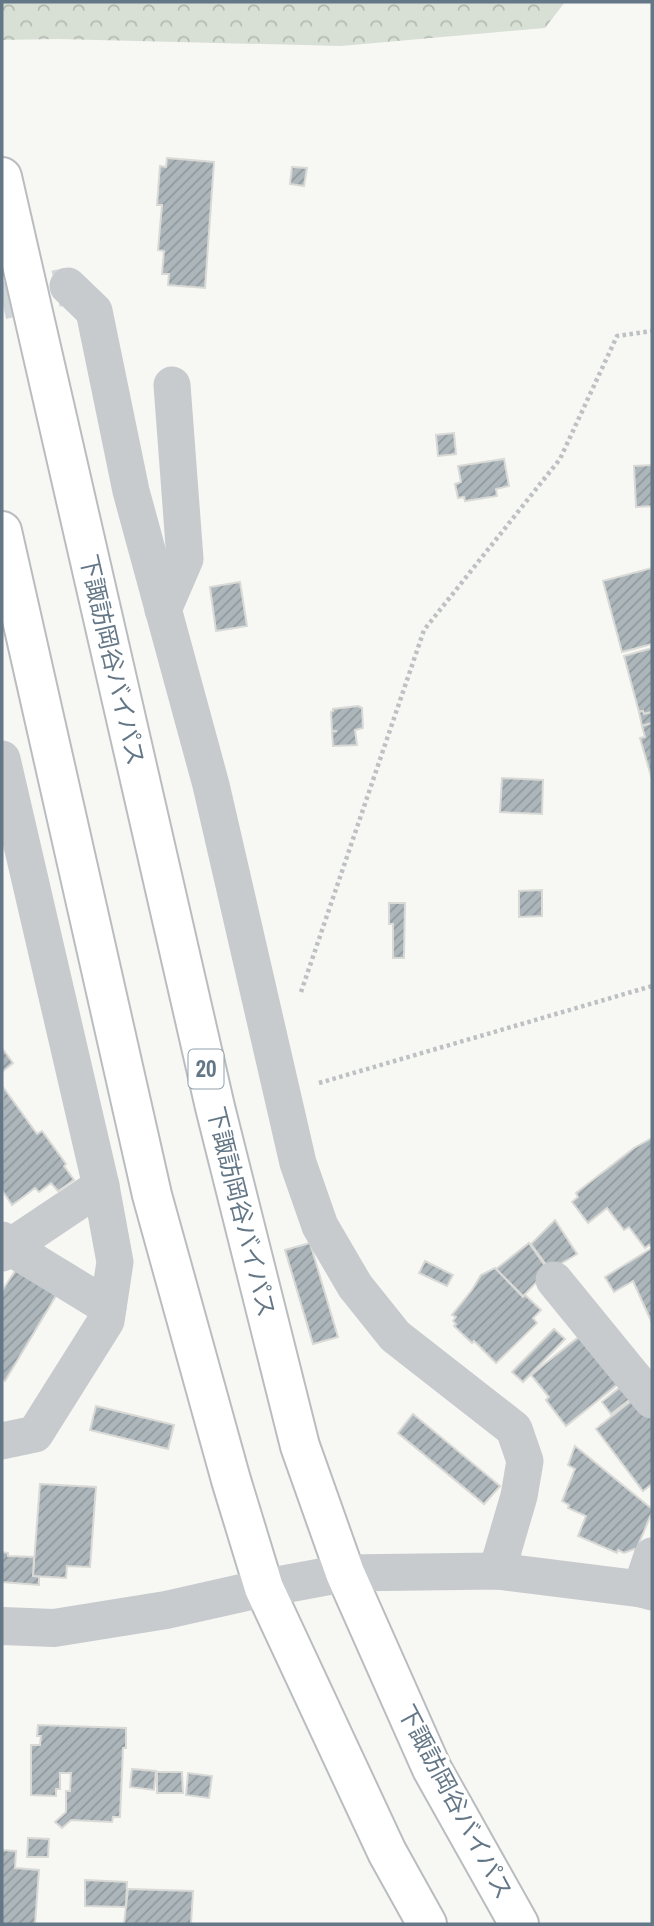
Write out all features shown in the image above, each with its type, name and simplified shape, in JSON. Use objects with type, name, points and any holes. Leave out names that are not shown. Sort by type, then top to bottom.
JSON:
[{"type":"highway","name":"下諏訪岡谷バイパス","points":[[2,177],[218,1120],[300,1446],[345,1573],[432,1769],[519,1924]]},
{"type":"highway","points":[[2,531],[152,1195],[231,1480],[264,1588],[387,1852],[427,1924]]},
{"type":"street","points":[[68,286],[94,311],[131,491],[294,1090],[298,1163],[320,1226],[355,1286],[395,1336],[514,1429],[525,1461],[519,1496],[497,1571]]},
{"type":"street","points":[[163,610],[185,559],[172,385]]},
{"type":"street","points":[[2,1441],[35,1434],[106,1321],[115,1262],[101,1185],[4,775]]},
{"type":"street","points":[[101,1185],[4,1247],[108,1307]]},
{"type":"street","points":[[554,1280],[652,1400]]},
{"type":"street","points":[[2,1626],[54,1628],[166,1610],[345,1573],[497,1571],[648,1579]]},
{"type":"path","points":[[302,1003],[301,989],[424,630],[560,459],[617,336],[652,331]]},
{"type":"path","points":[[294,1090],[652,986]]},
{"type":"green space","points":[[2,2],[565,2],[545,28],[341,46],[2,40]]},
{"type":"building","points":[[167,158],[214,162],[205,288],[168,285],[169,274],[162,274],[164,251],[158,250],[162,205],[157,205],[160,166],[166,167]]},
{"type":"building","points":[[292,167],[307,168],[304,186],[290,184]]},
{"type":"building","points":[[454,433],[456,454],[438,456],[436,435]]},
{"type":"building","points":[[504,459],[509,486],[496,489],[497,496],[465,501],[464,497],[458,498],[455,484],[461,482],[458,466]]},
{"type":"building","points":[[652,465],[652,506],[636,507],[634,466]]},
{"type":"building","points":[[652,568],[652,644],[622,652],[603,581]]},
{"type":"building","points":[[240,582],[247,626],[216,631],[210,587]]},
{"type":"building","points":[[652,648],[652,712],[644,714],[643,711],[639,712],[624,656]]},
{"type":"building","points":[[358,706],[362,708],[363,728],[355,730],[357,745],[333,746],[332,732],[337,731],[332,731],[331,712],[333,709]]},
{"type":"building","points":[[643,711],[644,714],[652,712],[652,723],[642,726],[639,712]]},
{"type":"building","points":[[652,723],[651,776],[640,738],[645,737],[642,726]]},
{"type":"building","points":[[502,778],[543,780],[542,814],[500,812]]},
{"type":"building","points":[[542,890],[542,916],[519,917],[519,891]]},
{"type":"building","points":[[389,903],[405,903],[404,958],[393,958],[393,924],[389,924]]},
{"type":"building","points":[[2,1048],[13,1063],[2,1072]]},
{"type":"building","points":[[3,1087],[37,1134],[42,1131],[74,1180],[58,1191],[51,1183],[39,1192],[35,1188],[12,1205],[2,1190]]},
{"type":"building","points":[[652,1138],[652,1247],[649,1245],[645,1248],[629,1227],[624,1230],[607,1208],[588,1223],[572,1202],[578,1197],[576,1193],[634,1148]]},
{"type":"building","points":[[555,1220],[577,1254],[550,1270],[531,1244]]},
{"type":"building","points":[[310,1243],[338,1337],[313,1344],[285,1250]]},
{"type":"building","points":[[529,1243],[548,1270],[523,1296],[496,1269]]},
{"type":"building","points":[[652,1248],[652,1323],[633,1281],[614,1292],[605,1277]]},
{"type":"building","points":[[425,1261],[453,1275],[447,1286],[419,1273]]},
{"type":"building","points":[[21,1262],[60,1289],[2,1382],[2,1291]]},
{"type":"building","points":[[495,1268],[523,1297],[525,1295],[541,1310],[533,1318],[537,1323],[496,1363],[454,1326],[456,1317],[452,1315],[481,1275]]},
{"type":"building","points":[[554,1329],[565,1339],[523,1382],[512,1372]]},
{"type":"building","points":[[580,1336],[618,1384],[566,1426],[546,1400],[549,1397],[531,1375]]},
{"type":"building","points":[[624,1384],[634,1396],[611,1414],[602,1402]]},
{"type":"building","points":[[636,1397],[652,1418],[652,1484],[643,1491],[596,1429]]},
{"type":"building","points":[[96,1406],[174,1425],[168,1449],[90,1430]]},
{"type":"building","points":[[413,1414],[500,1486],[484,1504],[398,1433]]},
{"type":"building","points":[[575,1446],[652,1509],[637,1548],[624,1553],[618,1550],[617,1553],[578,1536],[586,1516],[568,1508],[569,1505],[562,1501],[575,1469],[568,1465]]},
{"type":"building","points":[[40,1484],[96,1487],[90,1567],[67,1566],[66,1578],[33,1576]]},
{"type":"building","points":[[2,1552],[8,1553],[8,1556],[34,1557],[33,1576],[39,1577],[39,1585],[2,1582]]},
{"type":"building","points":[[38,1725],[126,1728],[120,1817],[113,1817],[112,1822],[71,1820],[62,1828],[55,1822],[66,1812],[66,1791],[70,1791],[71,1773],[60,1773],[60,1789],[56,1789],[56,1796],[31,1795],[31,1745],[40,1745]]},
{"type":"building","points":[[132,1769],[156,1771],[154,1790],[130,1787]]},
{"type":"building","points":[[157,1772],[182,1772],[183,1793],[157,1793]]},
{"type":"building","points":[[188,1773],[212,1776],[209,1798],[186,1795]]},
{"type":"building","points":[[28,1838],[49,1839],[48,1857],[27,1857]]},
{"type":"building","points":[[2,1850],[16,1851],[15,1868],[39,1870],[35,1924],[2,1924]]},
{"type":"building","points":[[85,1880],[127,1882],[126,1907],[85,1906]]},
{"type":"building","points":[[128,1889],[193,1891],[191,1924],[124,1924]]},
{"type":"tunnel","points":[[2,301],[68,286]]}]
